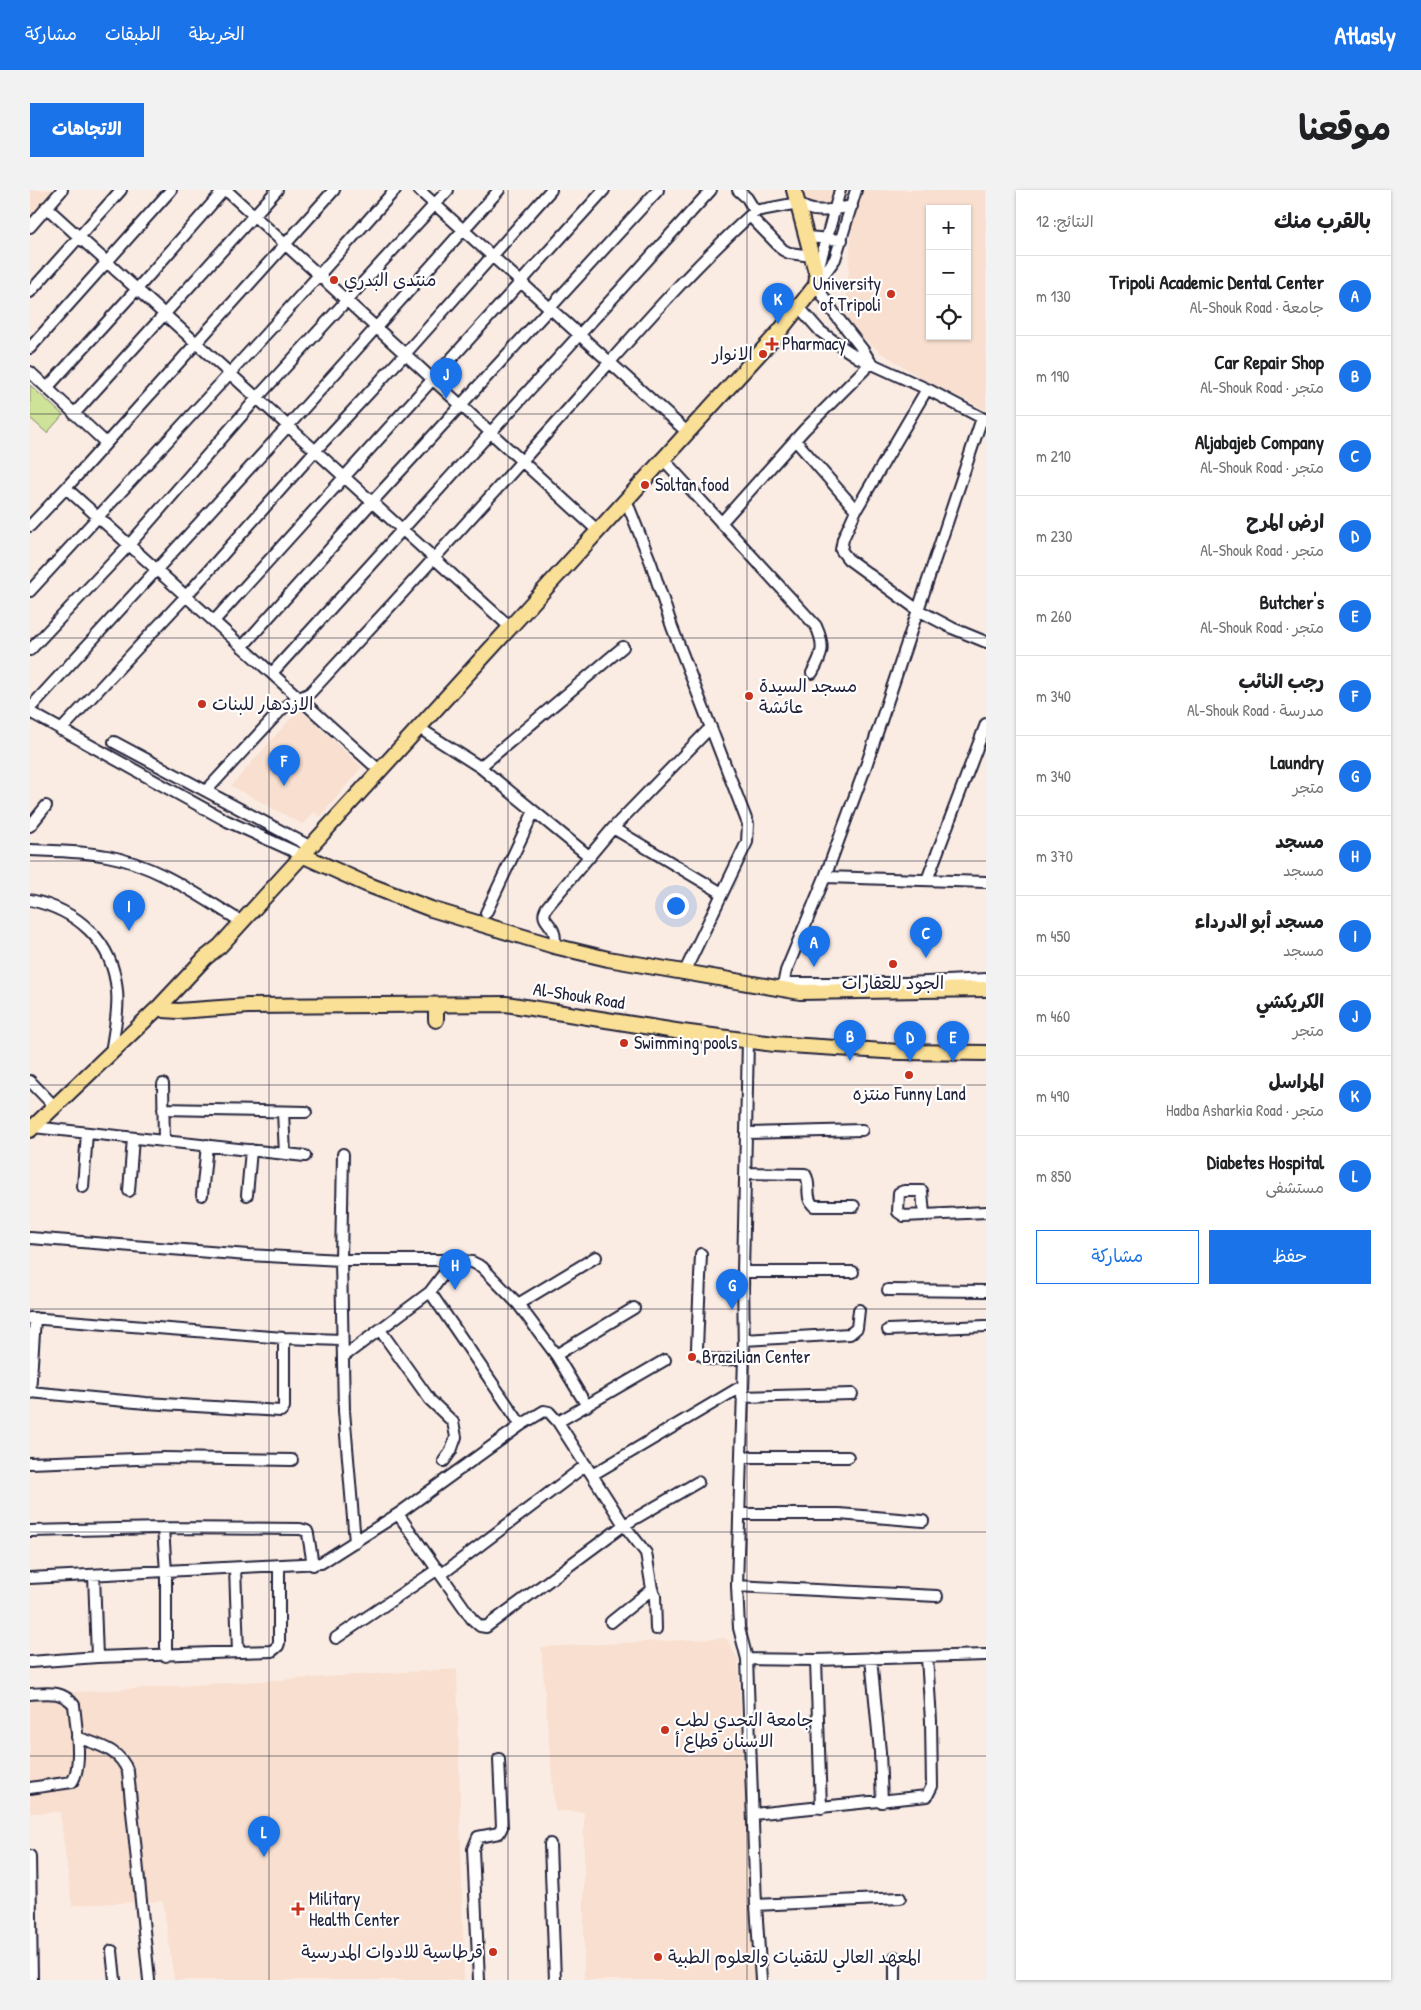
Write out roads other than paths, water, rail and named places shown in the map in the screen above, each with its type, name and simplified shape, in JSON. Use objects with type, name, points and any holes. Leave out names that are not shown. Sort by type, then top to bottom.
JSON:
[{"type":"main road","points":[[95,1069],[117,1056],[205,958],[220,946],[799,307],[816,280],[812,256],[796,197]]},
{"type":"main road","points":[[306,851],[366,884],[431,910],[554,946],[608,959],[684,973],[783,986],[813,993],[986,989]]},
{"type":"main road","name":"Al-Shouk Road","points":[[162,1008],[178,1011],[248,1006],[493,1003],[523,1005],[748,1041],[829,1049],[986,1053]]},
{"type":"main road","points":[[436,1005],[436,1020]]},
{"type":"main road","points":[[31,1129],[111,1053],[162,1008]]},
{"type":"street","points":[[30,227],[62,190]]},
{"type":"street","points":[[30,292],[121,190]]},
{"type":"street","points":[[30,348],[171,190]]},
{"type":"street","points":[[47,388],[225,190],[598,530]]},
{"type":"street","points":[[74,414],[277,190]]},
{"type":"street","points":[[30,526],[197,344],[334,190]]},
{"type":"street","points":[[30,591],[395,190]]},
{"type":"street","points":[[420,190],[687,432]]},
{"type":"street","points":[[30,650],[129,545],[257,398],[448,190]]},
{"type":"street","points":[[30,708],[288,426],[499,190]]},
{"type":"street","points":[[61,730],[186,596],[551,190]]},
{"type":"street","points":[[214,621],[604,190]]},
{"type":"street","points":[[242,647],[658,190]]},
{"type":"street","points":[[272,673],[711,190]]},
{"type":"street","points":[[738,190],[746,194],[753,214],[782,250],[789,253],[812,256]]},
{"type":"street","points":[[840,190],[816,280],[834,313],[871,363]]},
{"type":"street","points":[[816,280],[835,259],[856,190]]},
{"type":"street","points":[[206,791],[281,710],[310,693],[435,559],[610,362],[705,260],[753,214],[796,197],[804,208],[812,210],[852,206]]},
{"type":"street","points":[[46,207],[510,627]]},
{"type":"street","points":[[807,238],[842,240]]},
{"type":"street","points":[[799,307],[830,339],[859,358],[927,389],[984,419],[867,763],[825,877],[786,971],[783,986],[986,979]]},
{"type":"street","points":[[721,522],[794,440],[871,363]]},
{"type":"street","points":[[30,372],[106,443]]},
{"type":"street","points":[[927,389],[856,510],[843,539],[841,550],[848,559],[918,610],[952,628],[986,642]]},
{"type":"street","points":[[794,440],[856,510]]},
{"type":"street","points":[[662,458],[816,626],[822,638],[822,649],[812,673]]},
{"type":"street","points":[[66,488],[380,771]]},
{"type":"street","points":[[626,500],[651,563],[672,627],[747,819],[749,830],[747,842],[684,973]]},
{"type":"street","points":[[480,767],[623,647]]},
{"type":"street","points":[[30,712],[227,821],[306,851]]},
{"type":"street","points":[[926,880],[986,724]]},
{"type":"street","points":[[554,946],[554,933],[544,918],[545,909],[613,828],[711,727]]},
{"type":"street","points":[[419,728],[480,767],[590,857]]},
{"type":"street","points":[[114,742],[206,791],[306,851]]},
{"type":"street","points":[[30,826],[46,806]]},
{"type":"street","points":[[486,913],[534,811]]},
{"type":"street","points":[[613,828],[722,893]]},
{"type":"street","points":[[30,850],[96,854],[135,863],[172,880],[242,922]]},
{"type":"street","points":[[825,877],[986,882]]},
{"type":"street","points":[[30,900],[46,903],[78,919],[91,930],[109,958],[115,974],[117,991],[117,1008],[111,1053]]},
{"type":"street","points":[[748,1041],[743,1272],[744,1358],[736,1586],[739,1628],[747,1659],[756,1905],[761,1980]]},
{"type":"street","points":[[30,1081],[55,1107]]},
{"type":"street","points":[[163,1084],[164,1141]]},
{"type":"street","points":[[164,1109],[306,1112]]},
{"type":"street","points":[[283,1112],[286,1154]]},
{"type":"street","points":[[31,1129],[88,1133],[306,1156]]},
{"type":"street","points":[[746,1133],[862,1130]]},
{"type":"street","points":[[83,1187],[88,1133]]},
{"type":"street","points":[[129,1191],[133,1138]]},
{"type":"street","points":[[202,1195],[206,1145]]},
{"type":"street","points":[[247,1195],[252,1150]]},
{"type":"street","points":[[343,1154],[341,1260],[344,1411],[355,1542]]},
{"type":"street","points":[[745,1173],[805,1174],[808,1180],[809,1200],[814,1206],[854,1206]]},
{"type":"street","points":[[924,1215],[986,1212]]},
{"type":"street","points":[[30,1238],[248,1255],[341,1260],[454,1260],[472,1262],[482,1267],[518,1304],[556,1355],[587,1406]]},
{"type":"street","points":[[701,1254],[698,1353],[707,1359],[744,1358]]},
{"type":"street","points":[[518,1304],[596,1257]]},
{"type":"street","points":[[343,1357],[430,1292],[454,1260]]},
{"type":"street","points":[[743,1272],[853,1272]]},
{"type":"street","points":[[888,1290],[986,1291]]},
{"type":"street","points":[[430,1292],[521,1426]]},
{"type":"street","points":[[556,1355],[634,1308]]},
{"type":"street","points":[[744,1340],[850,1334],[857,1328],[859,1310]]},
{"type":"street","points":[[284,1338],[284,1407],[281,1411],[146,1403],[30,1392],[33,1318],[284,1338],[342,1340]]},
{"type":"street","points":[[888,1330],[986,1326]]},
{"type":"street","points":[[380,1330],[430,1400],[453,1422],[456,1437],[451,1451],[444,1461]]},
{"type":"street","points":[[558,1422],[665,1360]]},
{"type":"street","points":[[592,1474],[742,1386]]},
{"type":"street","points":[[742,1397],[852,1394]]},
{"type":"street","points":[[30,1578],[314,1564],[328,1560],[398,1514],[544,1411],[549,1412],[558,1422],[624,1525],[646,1553],[655,1599],[656,1629]]},
{"type":"street","points":[[741,1457],[848,1457]]},
{"type":"street","points":[[30,1463],[164,1458],[292,1460]]},
{"type":"street","points":[[336,1638],[440,1571],[586,1465]]},
{"type":"street","points":[[398,1514],[472,1619],[480,1626],[486,1627],[624,1525],[698,1482]]},
{"type":"street","points":[[739,1514],[839,1514],[923,1521]]},
{"type":"street","points":[[30,1531],[164,1528],[304,1530],[308,1534],[314,1564]]},
{"type":"street","points":[[164,1528],[166,1656]]},
{"type":"street","points":[[30,1662],[97,1657],[272,1651],[278,1646],[279,1566]]},
{"type":"street","points":[[236,1568],[238,1652]]},
{"type":"street","points":[[94,1575],[97,1657]]},
{"type":"street","points":[[736,1586],[937,1596]]},
{"type":"street","points":[[611,1622],[652,1589]]},
{"type":"street","points":[[747,1659],[816,1660],[986,1655]]},
{"type":"street","points":[[754,1814],[927,1796],[931,1792],[932,1786],[931,1721],[927,1657]]},
{"type":"street","points":[[871,1658],[880,1752],[882,1802]]},
{"type":"street","points":[[816,1660],[821,1808]]},
{"type":"street","points":[[30,1694],[52,1692],[61,1694],[69,1699],[74,1705],[77,1737],[76,1776],[72,1782],[30,1788]]},
{"type":"street","points":[[77,1737],[114,1751],[125,1762],[128,1772],[149,1980]]},
{"type":"street","points":[[479,1980],[473,1849],[478,1838],[499,1833],[502,1826],[500,1759]]},
{"type":"street","points":[[550,1844],[555,1980]]},
{"type":"street","points":[[30,1856],[32,1980]]},
{"type":"street","points":[[756,1905],[900,1898]]},
{"type":"street","points":[[112,1951],[115,1980]]},
{"type":"street","points":[[895,1957],[895,1980]]},
{"type":"place","name":"منتدى البدري","points":[[334,280]]},
{"type":"place","name":"University of Tripoli","points":[[891,294]]},
{"type":"place","name":"المراسل","points":[[778,324]]},
{"type":"place","name":"Pharmacy","points":[[772,344]]},
{"type":"place","name":"الانوار","points":[[763,354]]},
{"type":"place","name":"الكريكشي","points":[[446,399]]},
{"type":"place","name":"Soltan food","points":[[645,485]]},
{"type":"place","name":"مسجد السيدة عائشة","points":[[749,696]]},
{"type":"place","name":"الازدهار للبنات","points":[[202,704]]},
{"type":"place","name":"رجب النائب","points":[[284,786]]},
{"type":"place","name":"مسجد أبو الدرداء","points":[[129,931]]},
{"type":"place","name":"Aljabajeb Company","points":[[926,958]]},
{"type":"place","name":"الجود للعقارات","points":[[893,964]]},
{"type":"place","name":"Tripoli Academic Dental Center","points":[[814,967]]},
{"type":"place","name":"Swimming pools","points":[[624,1043]]},
{"type":"place","name":"Car Repair Shop","points":[[850,1061]]},
{"type":"place","name":"ارض المرح","points":[[910,1062]]},
{"type":"place","name":"Butcher's","points":[[953,1062]]},
{"type":"place","name":"منتزه Funny Land","points":[[909,1075]]},
{"type":"place","name":"مسجد","points":[[455,1290]]},
{"type":"place","name":"Laundry","points":[[732,1310]]},
{"type":"place","name":"Brazilian Center","points":[[692,1357]]},
{"type":"place","name":"جامعة التحدي لطب الاسنان قطاع أ","points":[[665,1730]]},
{"type":"place","name":"Diabetes Hospital","points":[[264,1857]]},
{"type":"place","name":"Military Health Center","points":[[298,1909]]},
{"type":"place","name":"قرطاسية للادوات المدرسية","points":[[493,1952]]},
{"type":"place","name":"المعهد العالي للتقنيات والعلوم الطبية","points":[[658,1957]]}]
